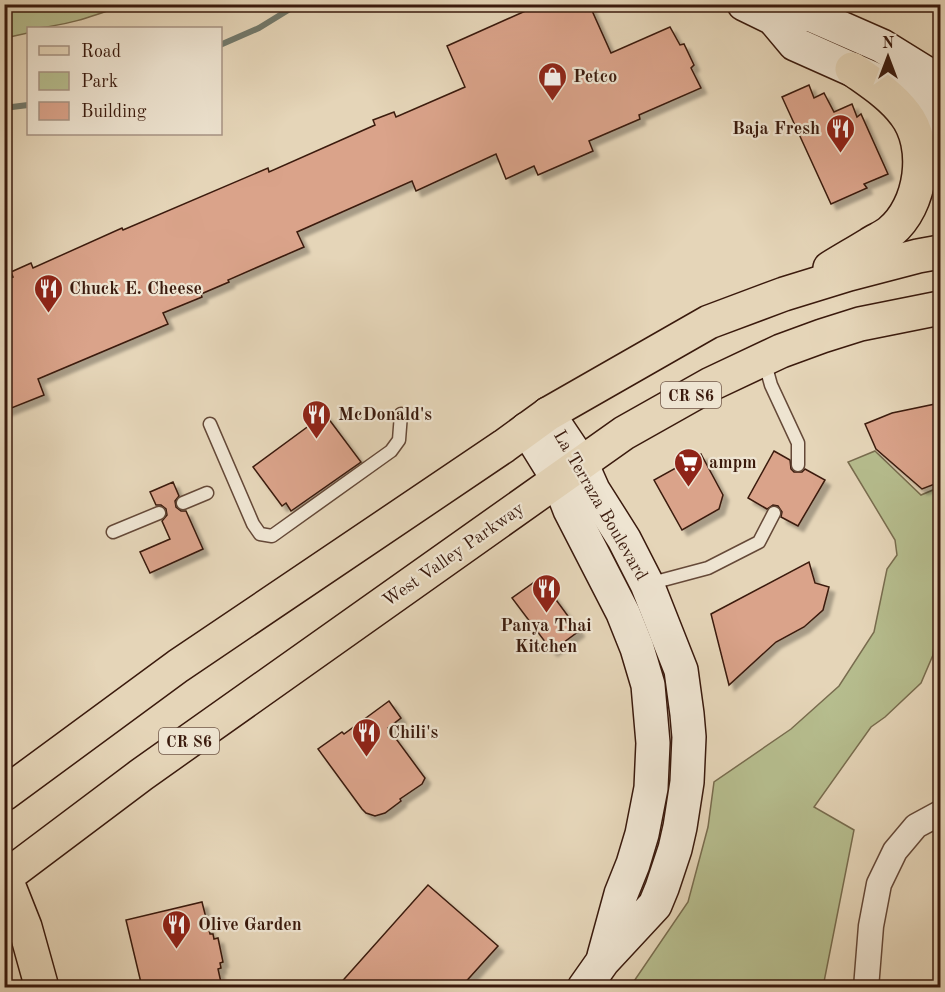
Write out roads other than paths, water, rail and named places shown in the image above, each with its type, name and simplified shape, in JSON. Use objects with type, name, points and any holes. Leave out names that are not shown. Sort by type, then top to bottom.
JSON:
[{"type":"main road","points":[[784,294],[889,233],[909,209],[915,191],[919,153],[913,126],[906,114],[879,88],[852,69]]},
{"type":"main road","points":[[4,794],[178,666],[538,422],[709,322],[784,294],[849,274],[940,252]]},
{"type":"main road","name":"West Valley Parkway","points":[[5,876],[150,768],[624,433],[711,384],[809,340],[860,324],[940,308]]},
{"type":"main road","points":[[5,876],[24,927],[42,987]]},
{"type":"street","points":[[744,4],[773,18],[795,44],[887,85],[907,98],[940,134]]},
{"type":"street","points":[[773,18],[808,14],[818,18],[882,46],[924,72],[940,88]]},
{"type":"street","name":"La Terraza Boulevard","points":[[538,422],[570,471],[594,490],[624,539],[647,584],[681,670],[689,737],[687,782],[680,827],[675,849],[655,905],[603,961],[584,987]]},
{"type":"street","name":"La Terraza Boulevard","points":[[570,471],[570,510],[623,613],[638,648],[648,685],[653,743],[651,788],[642,834],[621,894],[603,961]]},
{"type":"street","points":[[866,987],[871,926],[879,884],[895,851],[916,826],[940,813]]},
{"type":"lane","points":[[764,359],[771,386],[798,443],[798,465]]},
{"type":"lane","points":[[210,424],[253,524],[260,534],[272,536],[391,451],[399,440],[401,414]]},
{"type":"lane","points":[[183,503],[207,493]]},
{"type":"lane","points":[[113,532],[159,513]]},
{"type":"lane","points":[[647,584],[708,568],[759,542],[774,513]]},
{"type":"waterway","points":[[222,44],[259,28],[298,4]]},
{"type":"waterway","points":[[4,108],[27,105]]},
{"type":"place","name":"Petco","points":[[552,102]]},
{"type":"place","name":"Baja Fresh","points":[[841,154]]},
{"type":"place","name":"Chuck E. Cheese","points":[[48,314]]},
{"type":"place","name":"McDonald's","points":[[317,440]]},
{"type":"place","name":"ampm","points":[[688,488]]},
{"type":"place","name":"Panya Thai Kitchen","points":[[546,614]]},
{"type":"place","name":"Chili's","points":[[367,758]]},
{"type":"place","name":"Olive Garden","points":[[177,950]]}]
